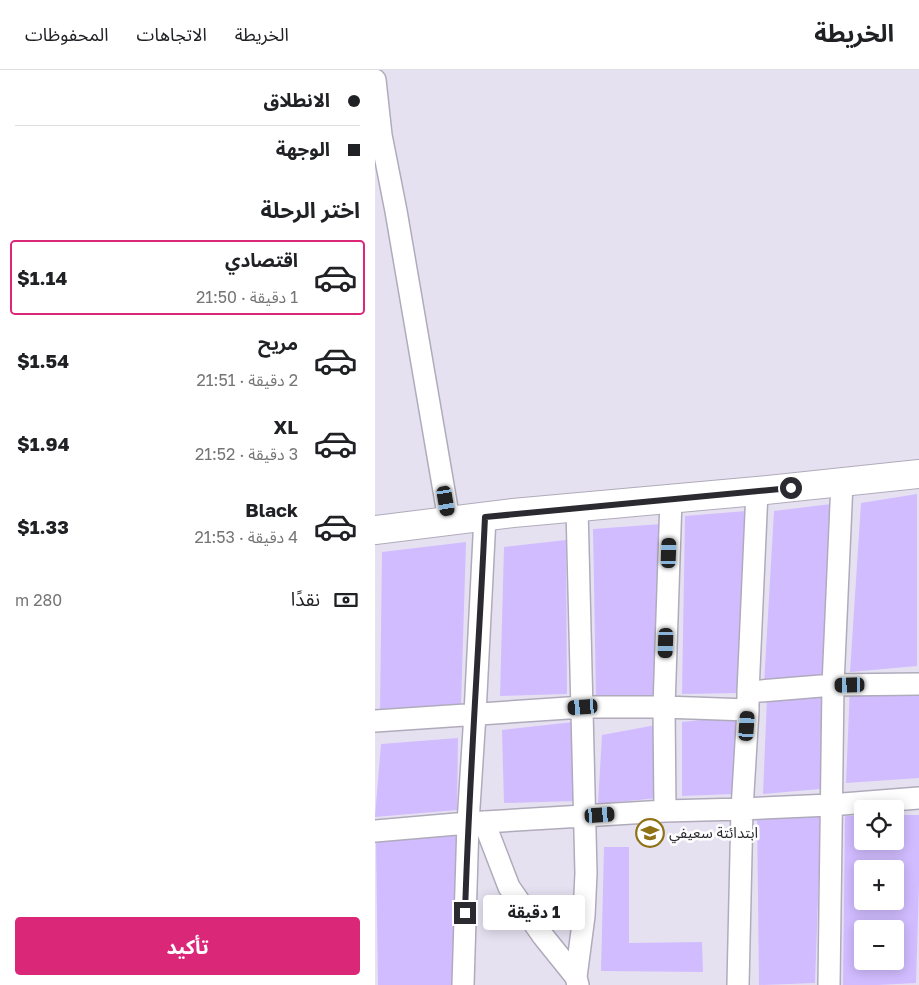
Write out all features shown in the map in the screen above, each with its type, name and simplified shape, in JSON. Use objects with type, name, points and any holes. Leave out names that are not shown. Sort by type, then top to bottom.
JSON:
[{"type":"main road","points":[[375,530],[449,520],[919,474]]},
{"type":"street","points":[[375,80],[381,135],[449,520]]},
{"type":"street","points":[[829,985],[833,685],[842,482]]},
{"type":"street","points":[[738,985],[742,809],[757,491]]},
{"type":"street","points":[[665,811],[664,707],[671,499]]},
{"type":"street","points":[[577,508],[586,873],[584,916],[577,981]]},
{"type":"street","points":[[463,985],[476,822],[475,714],[485,517]]},
{"type":"street","points":[[375,721],[583,707],[664,707],[748,701],[833,685],[919,684]]},
{"type":"street","points":[[375,831],[476,822],[665,811],[831,805],[919,798]]},
{"type":"street","points":[[476,822],[509,887],[577,981]]},
{"type":"building","points":[[917,494],[917,666],[850,672],[861,503]]},
{"type":"building","points":[[831,504],[826,676],[764,684],[774,511]]},
{"type":"building","points":[[746,511],[740,693],[682,694],[685,516]]},
{"type":"building","points":[[661,524],[658,697],[596,699],[593,529]]},
{"type":"building","points":[[566,540],[567,694],[500,696],[504,547]]},
{"type":"building","points":[[466,542],[461,705],[380,711],[382,552]]},
{"type":"building","points":[[850,685],[919,693],[919,778],[846,783]]},
{"type":"building","points":[[824,696],[820,789],[763,794],[767,697]]},
{"type":"building","points":[[741,716],[734,794],[682,796],[682,722]]},
{"type":"building","points":[[573,722],[576,801],[504,803],[502,730]]},
{"type":"building","points":[[656,725],[658,798],[598,804],[602,735]]},
{"type":"building","points":[[458,738],[457,810],[375,817],[381,744]]},
{"type":"building","points":[[821,815],[815,983],[759,985],[757,816]]},
{"type":"building","points":[[904,815],[919,815],[916,983],[843,985],[845,816],[854,816],[854,850],[904,850]]},
{"type":"building","points":[[457,834],[452,985],[378,985],[376,840]]},
{"type":"building","points":[[604,847],[629,847],[629,943],[702,942],[703,972],[601,971]]},
{"type":"place","name":"ابتدائتة سعيفي","points":[[650,833]]},
{"type":"route","points":[[465,913],[467,823],[475,714],[485,517],[791,488]]}]
